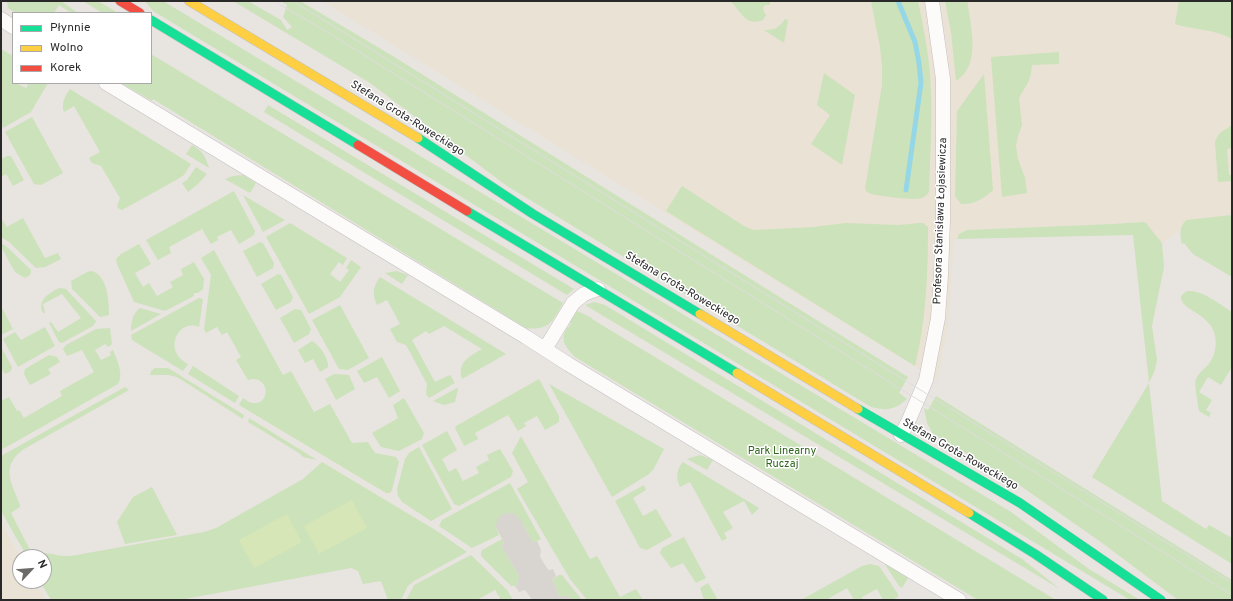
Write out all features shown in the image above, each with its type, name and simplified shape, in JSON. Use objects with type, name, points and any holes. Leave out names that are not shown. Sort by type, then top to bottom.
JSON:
[{"type":"main road","name":"Stefana Grota-Roweckiego","points":[[189,1],[418,138],[534,214],[901,435],[1020,504],[1161,600]]},
{"type":"main road","points":[[152,21],[965,511],[1035,554],[1103,600]]},
{"type":"street","name":"Profesora Stanisława Łojasiewicza","points":[[901,435],[926,380],[938,318],[943,220],[943,79],[932,1]]},
{"type":"street","points":[[1,19],[12,26]]},
{"type":"street","points":[[108,84],[959,600]]},
{"type":"street","points":[[545,349],[573,303],[584,294],[598,289]]},
{"type":"shaded area","points":[[322,1],[1232,1],[1232,215],[1186,220],[1181,226],[1180,231],[1162,243],[1148,225],[1143,222],[967,230],[954,240],[948,324],[937,380]]},
{"type":"shaded area","points":[[503,514],[515,514],[521,521],[533,543],[537,541],[541,550],[540,556],[543,562],[549,570],[553,569],[556,576],[552,579],[559,596],[567,596],[573,600],[532,600],[526,591],[524,590],[519,592],[515,586],[518,584],[519,576],[501,545],[504,543],[496,527],[499,517]]},
{"type":"shaded area","points":[[1,523],[16,549],[12,549],[12,589],[39,589],[45,600],[1,600]]},
{"type":"green space","points":[[7,1],[61,1],[77,12],[70,12],[59,5],[55,12],[14,12],[8,8]]},
{"type":"green space","points":[[83,1],[98,1],[116,12],[100,12]]},
{"type":"green space","points":[[145,1],[163,1],[1011,512],[1089,569],[1140,600],[1130,600],[153,11]]},
{"type":"green space","points":[[233,1],[248,1],[281,20],[287,30],[292,27],[283,17],[287,5],[280,1],[300,1],[391,55],[908,377],[899,393],[907,399],[890,409],[871,407],[507,186],[370,83]]},
{"type":"green space","points":[[730,1],[770,1],[770,5],[763,7],[766,15],[763,20],[757,22],[748,20],[744,17]]},
{"type":"green space","points":[[871,1],[918,1],[928,56],[931,103],[929,192],[922,198],[905,199],[883,196],[871,194],[865,189],[882,85],[880,47]]},
{"type":"green space","points":[[945,1],[967,1],[971,25],[972,57],[964,74],[956,81],[951,32]]},
{"type":"green space","points":[[1179,1],[1232,1],[1232,39],[1212,31],[1175,24]]},
{"type":"green space","points":[[785,19],[788,20],[784,43],[764,30],[776,28],[781,25]]},
{"type":"green space","points":[[1,49],[12,55],[12,84],[18,84],[26,88],[28,84],[47,84],[31,112],[3,128],[1,123]]},
{"type":"green space","points":[[1059,52],[1059,64],[1032,65],[1030,79],[1019,98],[1022,125],[1016,146],[1018,159],[1025,178],[1027,193],[1002,197],[991,57]]},
{"type":"green space","points":[[152,55],[563,303],[553,320],[545,326],[534,329],[526,328],[153,99],[152,101],[123,84],[152,84]]},
{"type":"green space","points":[[824,73],[855,95],[842,165],[811,144],[830,115],[817,105]]},
{"type":"green space","points":[[984,74],[993,190],[979,200],[961,204],[955,196],[957,111]]},
{"type":"green space","points":[[70,89],[191,164],[184,175],[122,210],[119,209],[117,206],[120,198],[101,166],[92,163],[89,158],[100,152],[74,106],[64,112],[64,100]]},
{"type":"green space","points":[[268,105],[574,289],[567,295],[264,112]]},
{"type":"green space","points":[[32,117],[63,173],[41,185],[34,184],[5,132]]},
{"type":"green space","points":[[1232,125],[1232,148],[1227,149],[1229,175],[1232,175],[1232,181],[1218,182],[1215,143],[1219,134]]},
{"type":"green space","points":[[192,145],[203,154],[209,168],[186,154]]},
{"type":"green space","points":[[11,156],[24,180],[13,186],[6,174],[1,177],[1,159]]},
{"type":"green space","points":[[196,167],[207,174],[188,192],[182,183],[187,180]]},
{"type":"green space","points":[[243,175],[256,183],[250,193],[225,179]]},
{"type":"green space","points":[[682,186],[744,226],[753,230],[814,227],[845,223],[899,225],[923,223],[928,227],[927,280],[922,332],[915,366],[666,211]]},
{"type":"green space","points":[[234,191],[255,231],[254,235],[239,244],[231,230],[217,237],[218,240],[211,244],[202,229],[169,247],[171,253],[158,260],[146,240]]},
{"type":"green space","points":[[243,195],[285,220],[263,232]]},
{"type":"green space","points":[[1232,215],[1232,277],[1193,254],[1184,243],[1182,244],[1181,228],[1186,220]]},
{"type":"green space","points":[[1,218],[7,227],[23,218],[45,258],[58,253],[61,259],[45,267],[36,268],[9,242],[1,237]]},
{"type":"green space","points":[[290,223],[347,258],[343,265],[339,262],[330,274],[340,282],[349,270],[346,268],[351,260],[361,267],[340,297],[309,314],[266,237]]},
{"type":"green space","points":[[1146,223],[1162,243],[1164,267],[1152,326],[1157,360],[1155,370],[1149,383],[1133,235],[957,239],[959,234],[967,230]]},
{"type":"green space","points":[[260,242],[263,243],[274,263],[273,268],[257,277],[243,251]]},
{"type":"green space","points":[[1,243],[31,270],[30,275],[25,278],[15,272],[1,247]]},
{"type":"green space","points":[[139,244],[151,264],[135,273],[143,287],[149,283],[157,296],[173,287],[170,282],[183,275],[181,269],[194,262],[204,279],[203,289],[198,293],[194,293],[194,296],[165,311],[134,302],[116,259],[121,254]]},
{"type":"green space","points":[[214,250],[283,375],[291,371],[314,412],[330,404],[352,443],[368,442],[375,453],[396,457],[399,462],[390,493],[386,493],[239,405],[243,398],[252,403],[260,402],[266,394],[263,384],[260,381],[255,379],[248,380],[236,360],[241,357],[227,332],[222,335],[217,327],[206,333],[204,329],[211,275],[201,258]]},
{"type":"green space","points":[[92,271],[101,278],[104,284],[109,303],[109,315],[100,317],[72,289],[71,281],[87,272]]},
{"type":"green space","points":[[397,271],[408,275],[402,284],[385,273]]},
{"type":"green space","points":[[278,274],[281,275],[293,297],[291,302],[276,310],[261,284]]},
{"type":"green space","points":[[380,277],[506,354],[462,379],[461,368],[463,364],[469,357],[482,349],[444,326],[429,334],[426,331],[412,340],[435,382],[450,375],[455,383],[429,398],[426,394],[427,384],[406,345],[397,342],[390,329],[400,324],[387,300],[377,305],[375,301],[374,291]]},
{"type":"green space","points":[[59,288],[66,289],[96,321],[93,326],[62,343],[59,342],[49,323],[51,322],[58,332],[81,318],[62,294],[43,304],[45,313],[43,313],[42,304],[43,301],[51,292]]},
{"type":"green space","points":[[1187,291],[1193,291],[1205,295],[1232,312],[1232,367],[1221,385],[1208,377],[1199,392],[1212,400],[1206,410],[1211,413],[1209,417],[1199,411],[1196,379],[1212,359],[1216,341],[1213,330],[1207,321],[1182,302],[1182,294]]},
{"type":"green space","points":[[199,298],[203,299],[199,327],[191,325],[185,327],[179,331],[176,337],[176,351],[180,358],[188,364],[183,371],[132,340],[131,335]]},
{"type":"green space","points":[[594,302],[605,305],[1022,559],[1060,589],[585,305]]},
{"type":"green space","points":[[340,305],[369,358],[348,370],[339,369],[312,320]]},
{"type":"green space","points":[[1,306],[13,329],[1,335]]},
{"type":"green space","points":[[140,308],[161,314],[131,331],[133,318]]},
{"type":"green space","points":[[295,309],[301,310],[311,329],[309,334],[294,343],[280,318]]},
{"type":"green space","name":"Park Linearny Ruczaj","points":[[577,311],[592,318],[1056,600],[978,600],[575,357],[565,344],[563,337]]},
{"type":"green space","points":[[45,327],[55,346],[18,367],[3,339],[15,332],[21,340]]},
{"type":"green space","points":[[110,328],[112,344],[108,347],[105,344],[95,350],[101,360],[111,355],[110,352],[113,350],[120,371],[120,380],[118,384],[1,450],[1,401],[9,397],[17,411],[19,410],[24,418],[62,396],[60,391],[94,372],[82,350],[67,356],[63,349],[66,345],[96,329]]},
{"type":"green space","points":[[312,341],[321,349],[327,360],[328,367],[320,372],[313,359],[305,363],[298,350]]},
{"type":"green space","points":[[1,347],[12,367],[11,371],[5,374],[1,368]]},
{"type":"green space","points":[[49,355],[57,357],[60,362],[48,369],[51,374],[30,385],[24,374],[25,369]]},
{"type":"green space","points":[[382,357],[400,391],[389,398],[377,377],[364,383],[357,371]]},
{"type":"green space","points":[[193,366],[239,396],[235,403],[188,374]]},
{"type":"green space","points":[[155,368],[168,368],[244,415],[243,419],[177,377],[169,375],[150,375],[151,371]]},
{"type":"green space","points":[[334,374],[349,375],[355,389],[336,400],[325,379]]},
{"type":"green space","points":[[539,379],[559,416],[559,422],[545,430],[537,416],[524,423],[526,426],[518,431],[508,415],[475,433],[478,439],[464,446],[455,428],[456,426]]},
{"type":"green space","points":[[1149,383],[1162,501],[1206,529],[1209,525],[1232,538],[1232,564],[1092,477]]},
{"type":"green space","points":[[549,384],[664,449],[653,470],[612,497]]},
{"type":"green space","points":[[125,387],[129,390],[24,449],[12,462],[10,468],[11,482],[20,507],[11,513],[29,549],[23,549],[1,511],[1,456]]},
{"type":"green space","points":[[457,388],[455,402],[444,405],[433,401]]},
{"type":"green space","points":[[936,396],[1232,580],[1232,600],[1178,600],[1105,545],[1015,482],[933,434],[927,423],[924,408],[928,410]]},
{"type":"green space","points":[[404,398],[424,433],[422,439],[399,451],[381,447],[372,433],[398,418],[393,405]]},
{"type":"green space","points":[[249,418],[317,460],[303,457],[299,453],[248,422]]},
{"type":"green space","points":[[447,431],[457,450],[442,459],[449,472],[456,468],[463,481],[479,473],[476,467],[489,460],[487,455],[500,449],[513,471],[511,477],[459,506],[454,504],[422,445]]},
{"type":"green space","points":[[521,436],[590,559],[597,556],[620,597],[636,589],[643,600],[587,600],[570,579],[517,489],[528,482],[512,453]]},
{"type":"green space","points":[[419,447],[452,509],[431,521],[402,502],[398,496],[397,489],[405,459],[409,453]]},
{"type":"green space","points":[[700,455],[713,460],[707,470],[687,459]]},
{"type":"green space","points":[[322,462],[437,531],[467,552],[414,581],[408,586],[401,600],[388,600],[381,581],[363,584],[358,571],[351,568],[180,600],[51,600],[45,589],[52,589],[52,554],[71,556],[204,532],[216,528],[303,479]]},
{"type":"green space","points":[[683,462],[759,508],[752,515],[744,501],[723,512],[733,528],[724,533],[727,538],[722,541],[690,482],[680,487],[677,474]]},
{"type":"green space","points":[[510,483],[541,539],[533,543],[519,519],[506,513],[496,527],[499,535],[472,548],[439,526],[442,520]]},
{"type":"green space","points":[[644,485],[646,490],[633,498],[643,516],[656,509],[672,536],[647,550],[640,548],[615,501]]},
{"type":"green space","points":[[152,487],[177,535],[125,544],[117,522],[133,497]]},
{"type":"green space","points":[[352,500],[367,528],[319,554],[304,526]]},
{"type":"green space","points":[[287,514],[302,542],[254,568],[239,540]]},
{"type":"green space","points":[[684,537],[706,578],[696,583],[683,563],[671,568],[660,553],[662,548]]},
{"type":"green space","points":[[502,539],[504,543],[501,545],[519,576],[518,584],[515,586],[511,586],[481,556],[482,550]]},
{"type":"green space","points":[[471,555],[507,590],[513,600],[501,600],[495,590],[477,600],[406,600],[414,585]]},
{"type":"green space","points":[[884,563],[908,578],[902,588],[899,586]]},
{"type":"green space","points":[[870,564],[879,566],[898,594],[898,597],[892,600],[883,600],[877,589],[862,597],[863,600],[854,600],[847,588],[826,600],[801,600],[862,566]]},
{"type":"green space","points":[[562,575],[582,600],[573,600],[559,596],[552,579]]},
{"type":"green space","points":[[708,583],[718,600],[704,600],[700,588]]},
{"type":"waterway","points":[[898,1],[915,42],[921,83],[906,190]]},
{"type":"tram line","points":[[274,1],[327,32],[1232,595]]},
{"type":"tram line","points":[[293,1],[1232,583]]},
{"type":"traffic: fast","points":[[152,21],[358,145]]},
{"type":"traffic: fast","points":[[418,138],[533,214],[700,314]]},
{"type":"traffic: fast","points":[[467,211],[737,373]]},
{"type":"traffic: fast","points":[[858,409],[1020,503],[1161,600]]},
{"type":"traffic: fast","points":[[969,513],[1035,554],[1103,600]]},
{"type":"traffic: slow","points":[[189,1],[418,138]]},
{"type":"traffic: slow","points":[[700,314],[858,409]]},
{"type":"traffic: slow","points":[[737,373],[969,513]]},
{"type":"traffic: jam","points":[[120,1],[138,12]]},
{"type":"traffic: jam","points":[[358,145],[467,211]]}]
